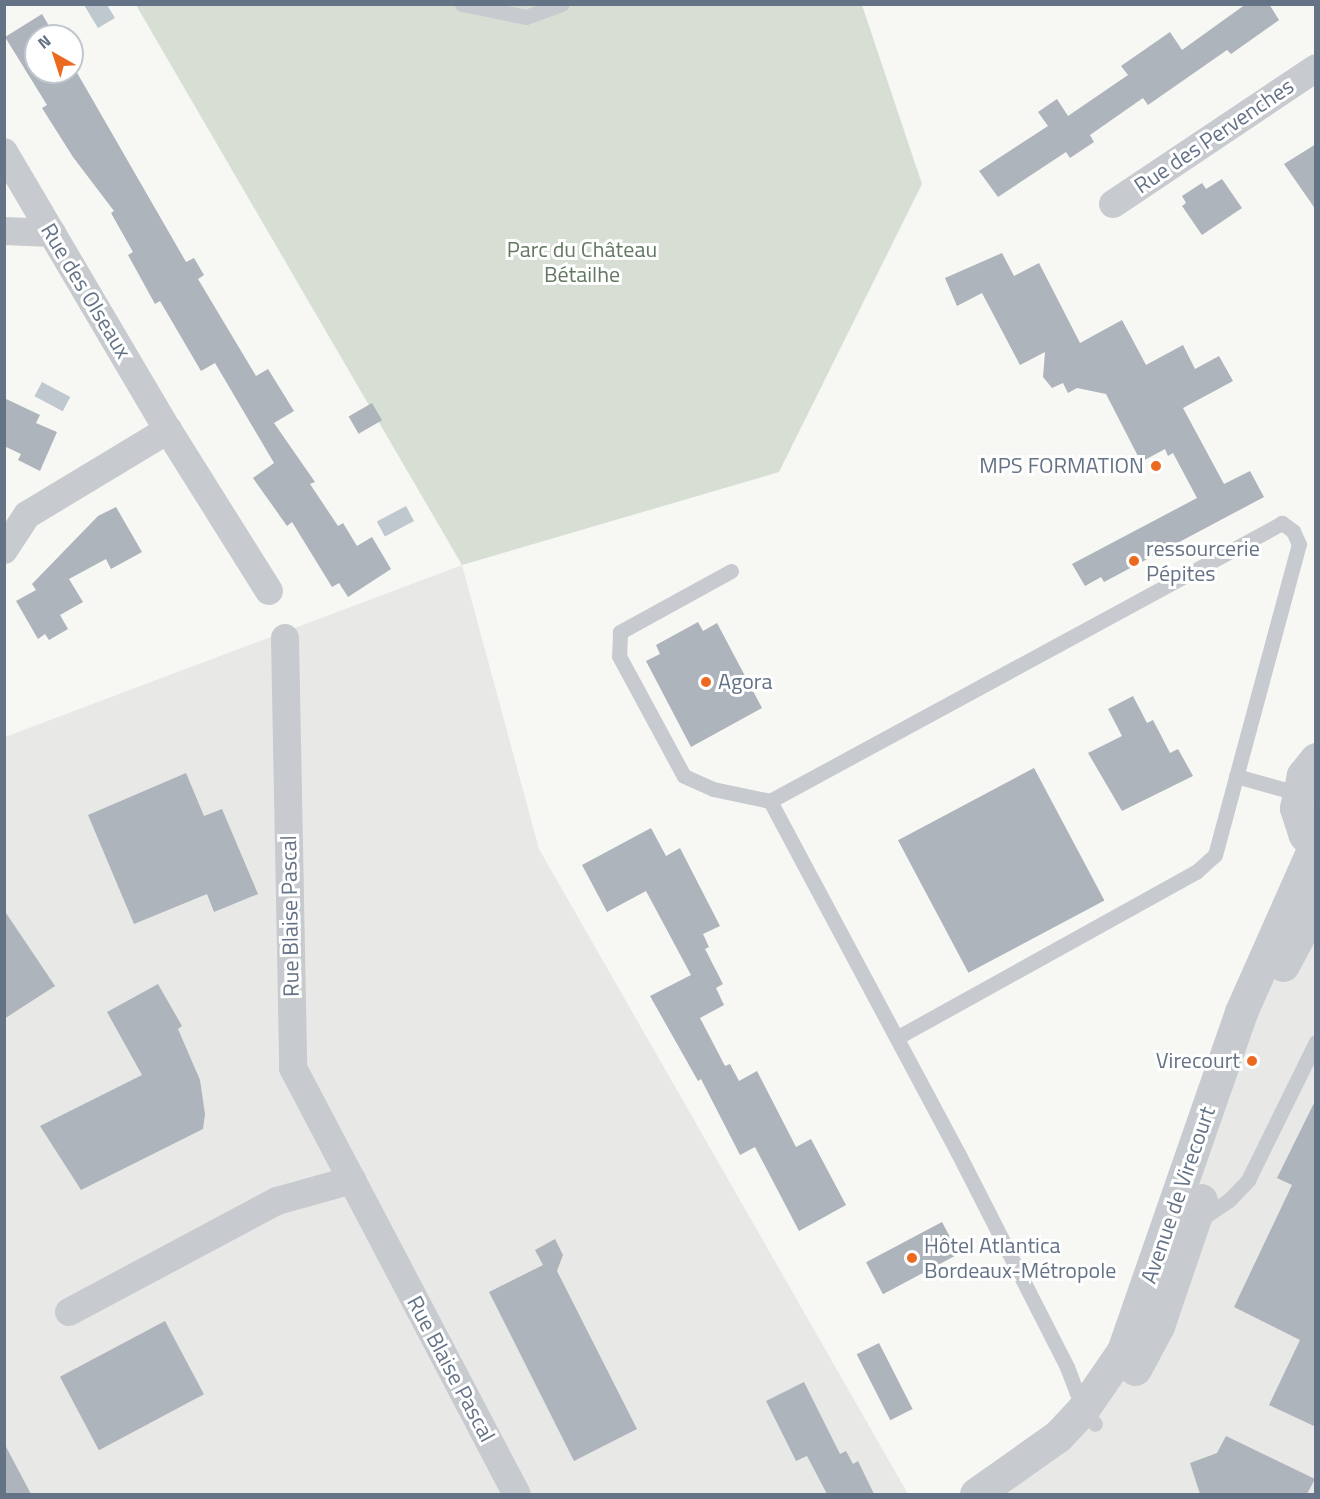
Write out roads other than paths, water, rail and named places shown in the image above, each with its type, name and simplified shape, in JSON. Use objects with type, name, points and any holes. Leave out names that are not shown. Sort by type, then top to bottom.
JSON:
[{"type":"street","name":"Rue des Pervenches","points":[[1113,204],[1316,68]]},
{"type":"street","name":"Rue des OIseaux","points":[[4,152],[168,430],[269,591]]},
{"type":"street","points":[[4,231],[52,233]]},
{"type":"street","points":[[4,550],[27,515],[168,430]]},
{"type":"street","name":"Rue Blaise Pascal","points":[[285,638],[292,1068],[517,1494]]},
{"type":"street","points":[[1315,847],[1299,822],[1297,793],[1303,775],[1316,759]]},
{"type":"street","name":"Avenue de Virecourt","points":[[1009,1494],[1071,1450],[1124,1352],[1241,1012],[1315,847]]},
{"type":"street","name":"Avenue de Virecourt","points":[[976,1494],[1089,1417],[1139,1364],[1158,1326],[1260,1021],[1287,954],[1316,903]]},
{"type":"street","points":[[69,1312],[277,1201],[352,1180]]},
{"type":"lane","points":[[462,4],[526,17],[562,4]]},
{"type":"lane","points":[[731,571],[620,632],[619,656],[684,776],[713,789],[770,801],[1282,523],[1293,531],[1299,544],[1215,855],[1196,872],[898,1037]]},
{"type":"lane","points":[[1236,776],[1297,793]]},
{"type":"lane","points":[[770,801],[898,1037],[1024,1279],[1089,1417]]},
{"type":"lane","points":[[1192,1224],[1229,1200],[1248,1180],[1262,1158],[1316,1042]]},
{"type":"place","name":"MPS FORMATION","points":[[1156,466]]},
{"type":"place","name":"ressourcerie Pépites","points":[[1134,561]]},
{"type":"place","name":"Agora","points":[[706,682]]},
{"type":"place","name":"Virecourt","points":[[1252,1061]]},
{"type":"place","name":"Hôtel Atlantica Bordeaux-Métropole","points":[[912,1258]]},
{"type":"park label","name":"Parc du Château Bétailhe","points":[[582,262]]}]
